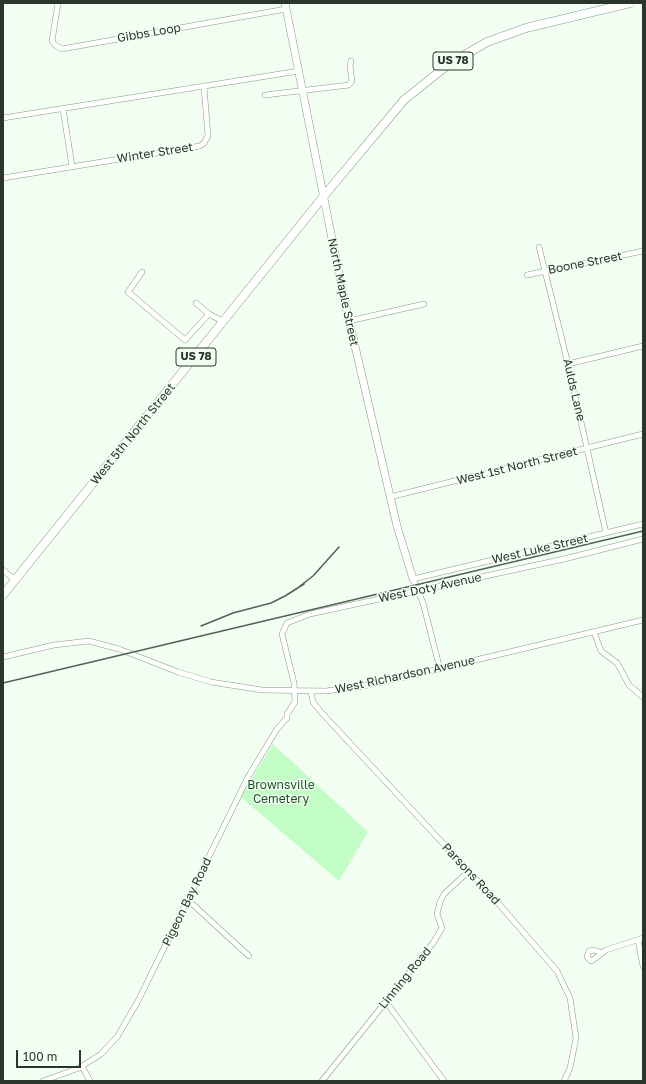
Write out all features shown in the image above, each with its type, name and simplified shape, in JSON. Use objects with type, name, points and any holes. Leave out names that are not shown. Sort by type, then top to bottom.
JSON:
[{"type":"main road","name":"US 78","points":[[324,196],[394,111],[419,86],[449,64],[487,42],[517,31],[630,3]]},
{"type":"main road","name":"West 5th North Street","points":[[3,596],[324,196]]},
{"type":"street","name":"Gibbs Loop","points":[[58,3],[52,41],[55,45],[62,49],[286,6]]},
{"type":"street","name":"North Maple Street","points":[[286,6],[349,321],[390,496],[413,579]]},
{"type":"street","points":[[265,95],[349,85],[352,81],[351,61]]},
{"type":"street","points":[[3,118],[299,71]]},
{"type":"street","name":"Winter Street","points":[[3,178],[200,146],[204,143],[208,136],[204,87]]},
{"type":"street","points":[[63,109],[72,166]]},
{"type":"street","name":"Aulds Lane","points":[[539,247],[568,364],[606,533]]},
{"type":"street","name":"Boone Street","points":[[527,275],[643,251]]},
{"type":"street","points":[[142,272],[128,292],[186,340],[209,314]]},
{"type":"street","points":[[196,302],[209,314],[224,322]]},
{"type":"street","points":[[349,321],[424,304]]},
{"type":"street","points":[[568,364],[643,346]]},
{"type":"street","name":"West 1st North Street","points":[[390,496],[643,434]]},
{"type":"street","name":"West Luke Street","points":[[413,579],[643,524]]},
{"type":"street","name":"West Doty Avenue","points":[[295,692],[282,634],[287,623],[310,614],[564,559],[643,539]]},
{"type":"street","points":[[3,570],[15,580]]},
{"type":"street","points":[[413,579],[423,603],[440,669]]},
{"type":"street","name":"West Richardson Avenue","points":[[3,657],[54,645],[89,642],[119,649],[178,672],[211,682],[262,690],[311,692],[363,686],[643,620]]},
{"type":"street","points":[[594,632],[601,651],[617,663],[629,685],[643,697]]},
{"type":"street","name":"Pigeon Bay Road","points":[[43,1081],[82,1066],[107,1049],[122,1030],[138,1001],[248,777],[277,729],[287,718],[287,714],[295,702],[295,692]]},
{"type":"street","name":"Parsons Road","points":[[311,692],[313,702],[321,712],[469,871],[551,962],[562,980],[570,998],[576,1038],[570,1068],[564,1081]]},
{"type":"street","name":"Linning Road","points":[[322,1081],[441,932],[441,925],[437,914],[442,897],[469,871]]},
{"type":"street","points":[[188,900],[250,956]]},
{"type":"street","points":[[602,954],[615,946],[640,939],[643,966]]},
{"type":"street","points":[[386,1002],[444,1081]]},
{"type":"street","points":[[82,1066],[90,1081]]},
{"type":"green space","name":"Brownsville Cemetery","points":[[273,744],[368,832],[339,881],[241,797]]},
{"type":"railway","points":[[3,683],[643,531]]},
{"type":"railway","points":[[300,586],[313,576],[339,547]]},
{"type":"railway","points":[[201,626],[233,613],[271,603],[304,584]]}]
